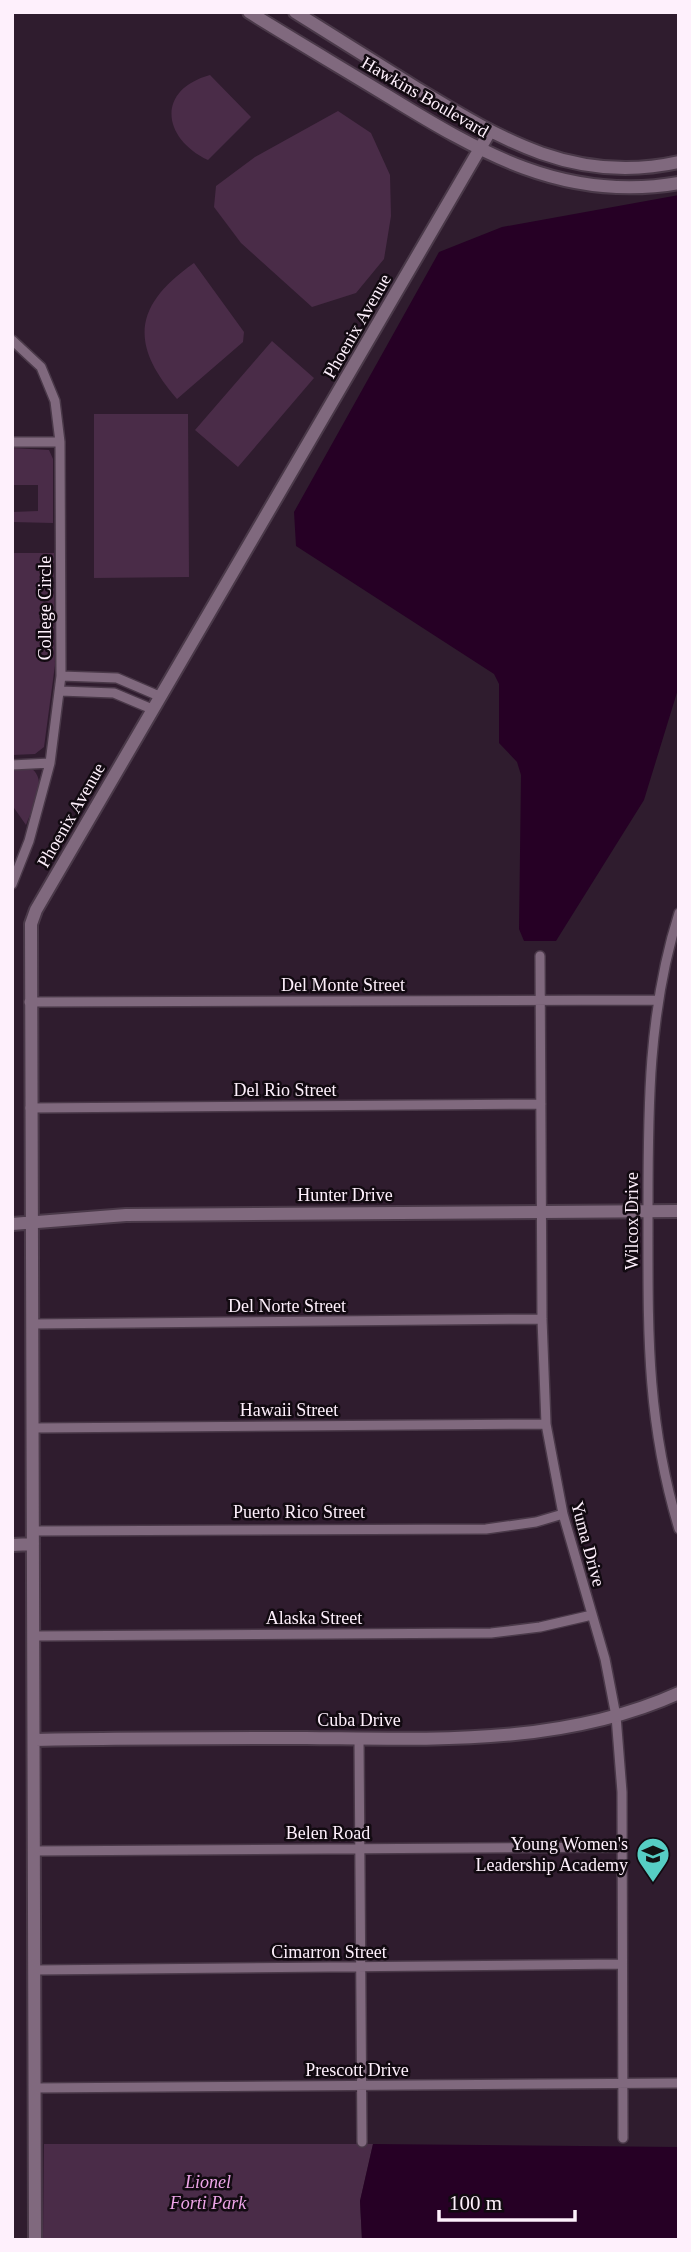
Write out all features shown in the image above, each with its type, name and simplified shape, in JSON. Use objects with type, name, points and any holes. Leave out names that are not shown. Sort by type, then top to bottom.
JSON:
[{"type":"street","name":"Hawkins Boulevard","points":[[249,12],[479,149],[547,177],[582,185],[648,187],[679,183]]},
{"type":"street","name":"Hawkins Boulevard","points":[[295,12],[489,133],[549,157],[606,168],[679,162]]},
{"type":"street","name":"Phoenix Avenue","points":[[35,2240],[35,1636],[29,938],[36,910],[489,133]]},
{"type":"street","name":"College Circle","points":[[12,340],[41,367],[55,401],[60,442],[61,676],[50,763],[29,841],[12,884]]},
{"type":"street","points":[[12,442],[60,442]]},
{"type":"street","points":[[61,676],[117,678],[159,696]]},
{"type":"street","points":[[60,691],[114,693],[152,709]]},
{"type":"street","points":[[12,765],[50,763]]},
{"type":"street","name":"Wilcox Drive","points":[[679,913],[658,1000],[648,1093],[650,1382],[659,1454],[679,1529]]},
{"type":"street","name":"Yuma Drive","points":[[540,956],[542,1319],[546,1423],[563,1514],[610,1680],[616,1716],[621,1847],[623,2138]]},
{"type":"street","name":"Del Monte Street","points":[[29,1002],[658,1000]]},
{"type":"street","name":"Del Rio Street","points":[[30,1108],[541,1104]]},
{"type":"street","name":"Hunter Drive","points":[[12,1224],[126,1215],[679,1211]]},
{"type":"street","name":"Del Norte Street","points":[[32,1324],[542,1319]]},
{"type":"street","name":"Hawaii Street","points":[[33,1428],[546,1423]]},
{"type":"street","name":"Puerto Rico Street","points":[[12,1545],[33,1538],[486,1529],[526,1524],[563,1514]]},
{"type":"street","name":"Alaska Street","points":[[35,1636],[491,1633],[540,1628],[592,1615]]},
{"type":"street","name":"Cuba Drive","points":[[34,1740],[359,1739],[533,1734],[616,1716],[679,1693]]},
{"type":"street","points":[[359,1739],[362,2142]]},
{"type":"street","name":"Belen Road","points":[[35,1851],[621,1847]]},
{"type":"street","name":"Cimarron Street","points":[[36,1970],[622,1964]]},
{"type":"street","name":"Prescott Drive","points":[[35,2088],[679,2083]]},
{"type":"green space","points":[[210,75],[251,117],[208,160],[181,140],[174,127],[172,115],[180,92],[193,82]]},
{"type":"green space","points":[[338,111],[371,133],[390,175],[391,216],[384,259],[356,293],[312,307],[241,243],[214,207],[216,186],[255,157]]},
{"type":"green space","points":[[194,263],[244,332],[243,342],[177,399],[161,379],[151,360],[145,343],[145,326],[159,294]]},
{"type":"green space","points":[[272,341],[314,378],[238,467],[195,430]]},
{"type":"green space","points":[[94,414],[188,414],[189,577],[94,578]]},
{"type":"green space","points":[[12,448],[49,450],[53,459],[53,523],[12,522],[12,512],[38,511],[38,485],[12,485]]},
{"type":"green space","points":[[12,553],[54,553],[55,665],[44,747],[35,754],[12,755]]},
{"type":"green space","points":[[31,768],[39,780],[39,787],[26,825],[12,805],[12,769]]},
{"type":"green space","name":"Lionel Forti Park","points":[[44,2144],[373,2144],[360,2201],[362,2240],[43,2240]]},
{"type":"shaded area","points":[[679,195],[679,686],[644,800],[556,941],[524,941],[519,929],[521,775],[517,762],[499,743],[499,684],[494,674],[296,546],[294,512],[439,252],[502,227]]},
{"type":"shaded area","points":[[373,2144],[679,2147],[679,2240],[362,2240],[360,2201]]},
{"type":"place","name":"Young Women's Leadership Academy","points":[[653,1884]]}]
